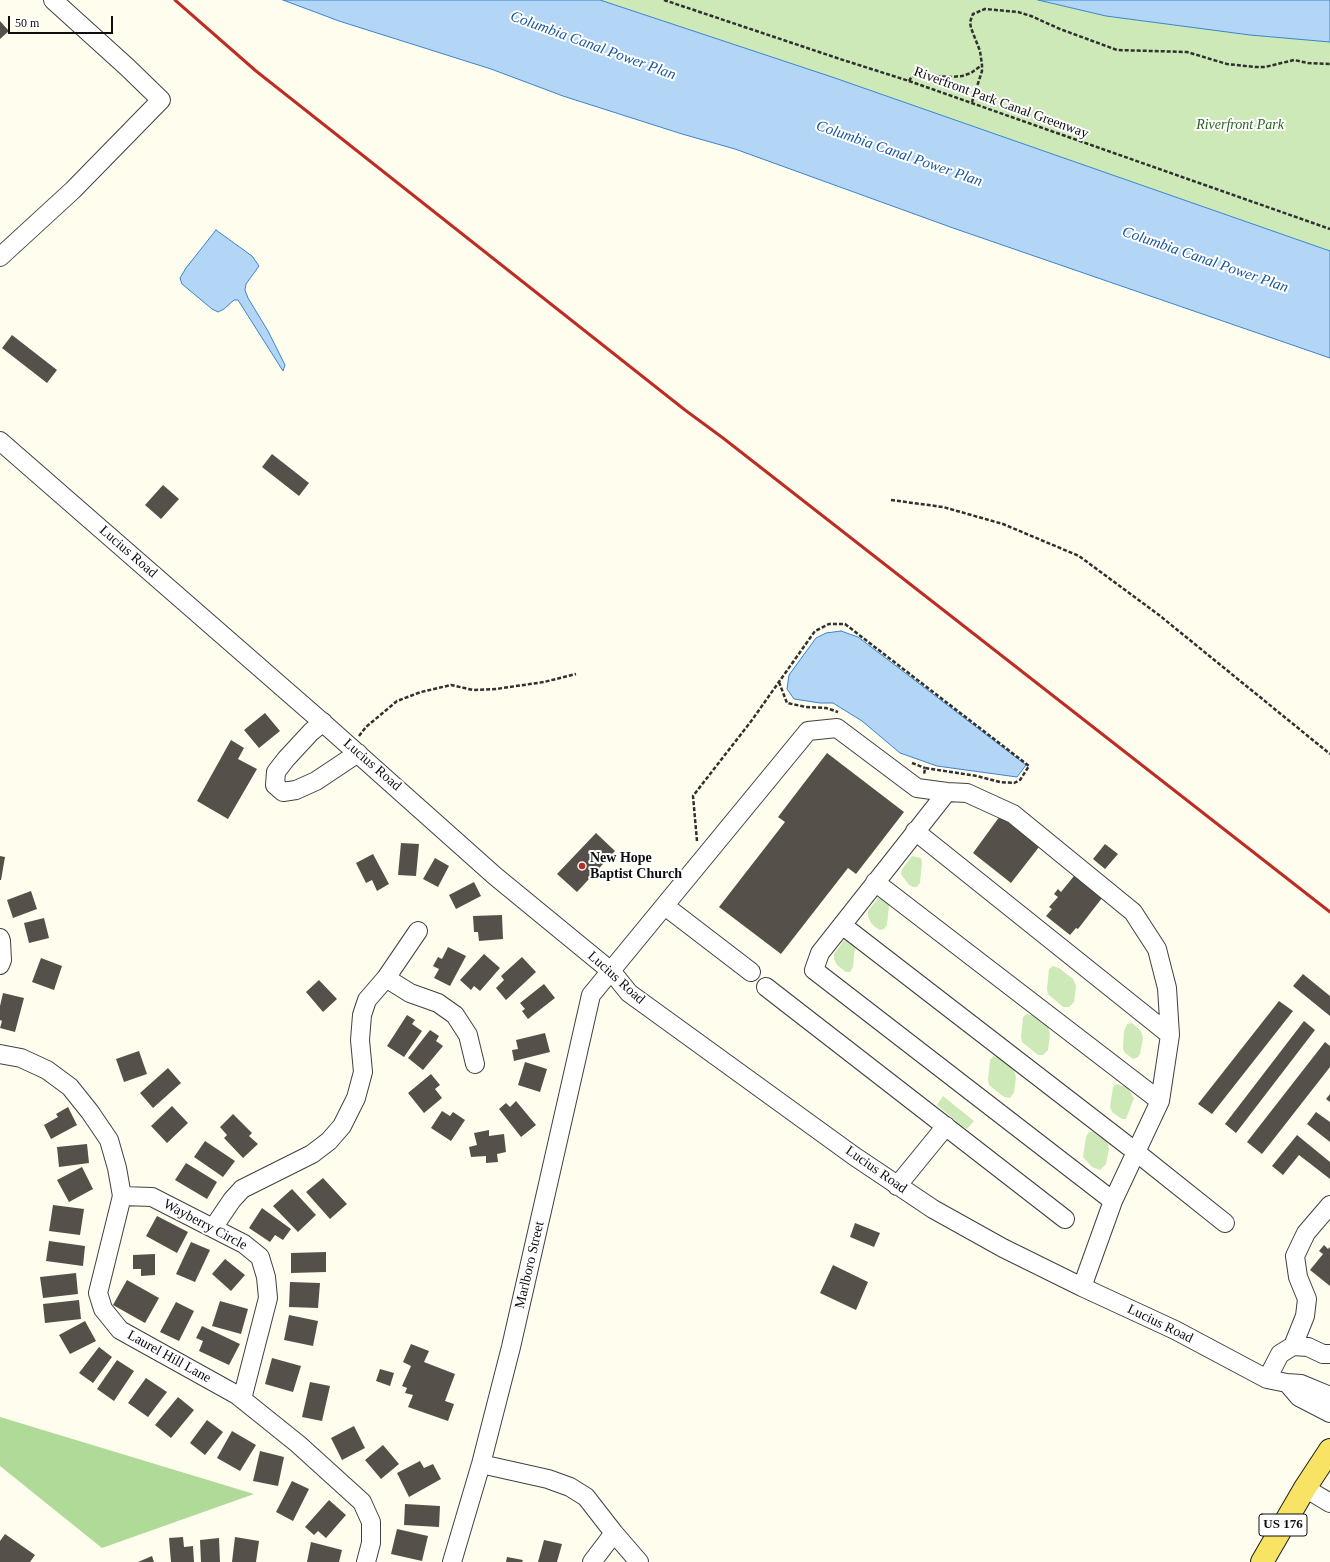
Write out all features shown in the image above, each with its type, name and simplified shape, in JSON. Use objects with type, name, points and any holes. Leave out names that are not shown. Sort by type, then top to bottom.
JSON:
[{"type":"main road","name":"US 176","points":[[1262,1562],[1305,1488],[1330,1450]]},
{"type":"street","points":[[0,257],[74,190],[161,100],[53,0]]},
{"type":"street","name":"Lucius Road","points":[[0,441],[355,750],[495,876],[612,972],[629,993],[897,1186],[933,1209],[996,1244],[1082,1287],[1175,1330],[1267,1379],[1301,1384],[1330,1396]]},
{"type":"street","points":[[323,722],[311,732],[276,772],[275,785],[283,792],[296,790],[316,781],[355,750]]},
{"type":"street","name":"Marlboro Street","points":[[452,1562],[481,1464],[511,1347],[591,995],[612,972],[808,731],[837,728],[917,788],[967,793],[1013,814],[1133,912],[1157,949],[1167,988],[1170,1035],[1160,1101],[1113,1201],[1082,1287]]},
{"type":"street","points":[[947,792],[820,954],[814,970],[1113,1201]]},
{"type":"street","points":[[915,831],[1170,1035]]},
{"type":"street","points":[[875,882],[1160,1101]]},
{"type":"street","points":[[665,906],[751,972]]},
{"type":"street","points":[[842,925],[1136,1152],[1225,1224]]},
{"type":"street","points":[[213,1228],[232,1200],[242,1189],[312,1154],[329,1141],[342,1126],[356,1098],[363,1072],[360,1040],[362,1015],[367,1000],[386,978],[418,930]]},
{"type":"street","points":[[0,938],[2,960],[0,965]]},
{"type":"street","points":[[386,978],[410,993],[438,1003],[455,1015],[468,1035],[475,1064]]},
{"type":"street","points":[[766,987],[1065,1219]]},
{"type":"street","name":"Laurel Hill Lane","points":[[0,1054],[21,1058],[47,1070],[70,1087],[90,1112],[109,1140],[117,1168],[122,1196],[98,1293],[103,1308],[120,1330],[242,1399],[298,1444],[362,1502],[371,1522],[371,1543],[366,1562]]},
{"type":"street","points":[[897,1186],[946,1126]]},
{"type":"street","name":"Wayberry Circle","points":[[122,1196],[152,1197],[244,1244],[260,1258],[266,1277],[268,1298],[242,1399]]},
{"type":"street","points":[[1293,1346],[1305,1316],[1307,1299],[1298,1277],[1295,1256],[1306,1233],[1330,1205]]},
{"type":"street","points":[[1267,1379],[1280,1354],[1293,1346],[1308,1347],[1323,1354],[1330,1354]]},
{"type":"street","points":[[1287,1383],[1299,1397],[1330,1413]]},
{"type":"street","points":[[481,1464],[548,1479],[570,1487],[586,1497],[614,1534],[639,1562]]},
{"type":"street","points":[[1305,1488],[1330,1503]]},
{"type":"street","points":[[592,1562],[614,1534]]},
{"type":"path","name":"Riverfront Park Canal Greenway","points":[[664,0],[840,60],[909,80],[1142,164],[1330,229]]},
{"type":"path","points":[[972,103],[982,72],[982,64],[980,51],[970,22],[973,14],[985,9],[1001,9],[1031,16],[1060,29],[1117,50],[1141,52],[1182,52],[1227,64],[1254,67],[1266,67],[1294,60],[1308,63],[1330,64]]},
{"type":"path","points":[[909,80],[912,76],[918,74],[951,77],[962,76],[971,73],[982,64]]},
{"type":"path","points":[[891,500],[943,507],[1003,524],[1079,556],[1159,615],[1330,754]]},
{"type":"path","points":[[697,843],[693,796],[752,720],[815,631],[829,624],[845,624],[1029,766],[1020,780],[1014,783],[1000,782],[977,776],[925,768],[923,788]]},
{"type":"path","points":[[355,750],[366,727],[396,701],[421,692],[451,685],[473,690],[496,689],[544,682],[576,674]]},
{"type":"green space","name":"Riverfront Park","points":[[600,0],[1038,0],[1106,16],[1250,35],[1330,42],[1330,251],[832,77]]},
{"type":"green space","points":[[912,856],[921,858],[922,863],[920,883],[917,887],[909,885],[901,874],[902,869]]},
{"type":"green space","points":[[878,898],[888,900],[889,905],[887,925],[884,929],[880,930],[871,923],[868,916],[868,911]]},
{"type":"green space","points":[[844,940],[854,943],[855,947],[853,967],[850,972],[846,972],[837,965],[834,959],[834,954]]},
{"type":"green space","points":[[1053,966],[1059,968],[1073,979],[1076,986],[1074,1002],[1069,1007],[1063,1007],[1048,994],[1049,969]]},
{"type":"green space","points":[[1027,1014],[1033,1016],[1048,1027],[1050,1034],[1048,1050],[1043,1055],[1038,1055],[1022,1042],[1023,1017]]},
{"type":"green space","points":[[1132,1023],[1141,1031],[1143,1038],[1140,1054],[1138,1057],[1133,1059],[1124,1052],[1123,1048],[1124,1031],[1127,1024]]},
{"type":"green space","points":[[994,1056],[999,1058],[1014,1070],[1016,1077],[1014,1092],[1010,1098],[1004,1097],[989,1085],[990,1060]]},
{"type":"green space","points":[[1116,1084],[1127,1087],[1134,1098],[1126,1119],[1122,1119],[1112,1112],[1110,1107],[1113,1087]]},
{"type":"green space","points":[[943,1096],[974,1121],[967,1129],[937,1105]]},
{"type":"green space","points":[[1089,1132],[1093,1132],[1107,1142],[1109,1149],[1106,1164],[1100,1170],[1092,1167],[1083,1157],[1086,1137]]},
{"type":"green space","points":[[0,1417],[254,1494],[102,1548],[0,1466]]},
{"type":"water","name":"Columbia Canal Power Plan","points":[[283,0],[600,0],[832,77],[1330,251],[1330,358],[953,228],[735,149],[682,134],[563,96],[491,69],[339,21]]},
{"type":"water","points":[[1038,0],[1330,0],[1330,42],[1250,35],[1106,16]]},
{"type":"water","points":[[216,230],[252,256],[259,266],[246,284],[245,290],[285,365],[283,371],[238,300],[234,300],[218,312],[212,309],[182,284],[180,278],[186,268]]},
{"type":"water","points":[[841,631],[858,637],[1026,765],[1017,777],[937,766],[900,753],[862,721],[833,703],[820,703],[794,699],[787,689],[789,675],[816,638],[826,633]]},
{"type":"building","points":[[0,21],[9,31],[0,39]]},
{"type":"building","points":[[12,335],[57,370],[47,383],[2,348]]},
{"type":"building","points":[[272,454],[309,483],[299,496],[262,467]]},
{"type":"building","points":[[163,485],[179,499],[161,519],[145,505]]},
{"type":"building","points":[[265,713],[280,731],[259,748],[244,730]]},
{"type":"building","points":[[231,740],[244,748],[238,759],[257,769],[228,819],[197,801]]},
{"type":"building","points":[[827,753],[904,812],[856,874],[848,868],[781,954],[719,907],[785,822],[778,817]]},
{"type":"building","points":[[1000,816],[1039,847],[1011,883],[973,853]]},
{"type":"building","points":[[596,833],[615,851],[577,892],[557,874]]},
{"type":"building","points":[[401,843],[419,844],[416,876],[398,875]]},
{"type":"building","points":[[1105,844],[1118,854],[1105,869],[1093,859]]},
{"type":"building","points":[[373,854],[389,884],[377,891],[372,880],[366,883],[356,863]]},
{"type":"building","points":[[0,856],[5,857],[1,880],[0,880]]},
{"type":"building","points":[[435,858],[449,866],[438,887],[423,879]]},
{"type":"building","points":[[1074,876],[1102,898],[1078,929],[1076,928],[1070,935],[1046,916],[1052,909],[1049,907],[1058,897],[1054,894],[1058,889],[1061,892]]},
{"type":"building","points":[[474,882],[481,896],[456,909],[449,895]]},
{"type":"building","points":[[31,891],[37,909],[13,918],[7,900]]},
{"type":"building","points":[[502,915],[503,939],[479,941],[478,932],[474,932],[473,916]]},
{"type":"building","points":[[44,918],[49,938],[29,943],[24,923]]},
{"type":"building","points":[[448,947],[466,956],[450,986],[434,978],[439,969],[433,966],[438,957],[442,959]]},
{"type":"building","points":[[484,954],[500,968],[480,991],[474,986],[471,990],[460,980]]},
{"type":"building","points":[[522,957],[536,972],[506,1000],[496,988],[504,980],[501,976]]},
{"type":"building","points":[[41,958],[62,966],[54,990],[32,982]]},
{"type":"building","points":[[1303,974],[1330,996],[1330,1016],[1293,986]]},
{"type":"building","points":[[319,980],[337,999],[323,1012],[306,992]]},
{"type":"building","points":[[544,984],[555,998],[528,1019],[522,1011],[525,1009],[520,1003]]},
{"type":"building","points":[[3,993],[24,998],[15,1032],[0,1028],[2,1021],[0,1020],[0,1006]]},
{"type":"building","points":[[1279,1001],[1293,1011],[1212,1114],[1198,1104]]},
{"type":"building","points":[[407,1015],[415,1020],[412,1024],[422,1031],[404,1057],[387,1046]]},
{"type":"building","points":[[1304,1021],[1315,1030],[1236,1133],[1225,1124]]},
{"type":"building","points":[[430,1030],[439,1036],[436,1041],[443,1046],[423,1070],[408,1058]]},
{"type":"building","points":[[545,1033],[550,1052],[514,1061],[512,1050],[518,1049],[516,1040]]},
{"type":"building","points":[[1325,1042],[1330,1046],[1330,1067],[1262,1154],[1247,1142]]},
{"type":"building","points":[[139,1051],[147,1074],[124,1082],[116,1059]]},
{"type":"building","points":[[525,1062],[547,1069],[540,1092],[518,1085]]},
{"type":"building","points":[[168,1068],[181,1083],[153,1108],[140,1093]]},
{"type":"building","points":[[431,1074],[440,1085],[435,1089],[442,1098],[424,1113],[408,1093]]},
{"type":"building","points":[[1330,1094],[1330,1102],[1326,1099]]},
{"type":"building","points":[[516,1101],[536,1125],[521,1137],[499,1109],[506,1103],[510,1107]]},
{"type":"building","points":[[172,1106],[188,1123],[167,1143],[151,1126]]},
{"type":"building","points":[[68,1107],[77,1125],[51,1139],[44,1125],[58,1117],[56,1114]]},
{"type":"building","points":[[442,1111],[450,1116],[453,1112],[465,1120],[451,1141],[431,1128]]},
{"type":"building","points":[[1316,1112],[1330,1122],[1330,1142],[1307,1124]]},
{"type":"building","points":[[233,1114],[252,1133],[249,1136],[258,1144],[243,1158],[224,1138],[227,1135],[220,1127]]},
{"type":"building","points":[[489,1130],[489,1136],[504,1134],[506,1152],[497,1154],[498,1162],[486,1163],[486,1156],[471,1157],[469,1147],[477,1145],[474,1133]]},
{"type":"building","points":[[1297,1135],[1330,1162],[1330,1179],[1299,1155],[1283,1175],[1272,1166]]},
{"type":"building","points":[[205,1141],[235,1161],[223,1177],[194,1157]]},
{"type":"building","points":[[87,1144],[89,1163],[59,1167],[57,1147]]},
{"type":"building","points":[[186,1163],[217,1182],[207,1199],[175,1180]]},
{"type":"building","points":[[82,1167],[93,1189],[69,1202],[57,1180]]},
{"type":"building","points":[[323,1178],[347,1204],[330,1219],[306,1192]]},
{"type":"building","points":[[292,1189],[316,1215],[298,1232],[273,1206]]},
{"type":"building","points":[[53,1205],[84,1209],[80,1235],[49,1231]]},
{"type":"building","points":[[262,1208],[291,1229],[283,1240],[275,1235],[270,1242],[249,1228]]},
{"type":"building","points":[[157,1216],[188,1232],[177,1253],[146,1236]]},
{"type":"building","points":[[855,1223],[880,1233],[874,1247],[850,1237]]},
{"type":"building","points":[[49,1241],[85,1246],[83,1266],[46,1261]]},
{"type":"building","points":[[191,1242],[210,1250],[195,1282],[176,1274]]},
{"type":"building","points":[[1324,1245],[1328,1249],[1330,1247],[1330,1286],[1310,1270],[1323,1254],[1319,1251]]},
{"type":"building","points":[[326,1252],[326,1272],[291,1273],[291,1253]]},
{"type":"building","points":[[155,1254],[155,1275],[141,1276],[141,1269],[133,1269],[133,1255]]},
{"type":"building","points":[[225,1259],[245,1275],[231,1291],[212,1274]]},
{"type":"building","points":[[833,1265],[868,1282],[856,1310],[820,1293]]},
{"type":"building","points":[[76,1273],[78,1294],[43,1298],[40,1277]]},
{"type":"building","points":[[127,1280],[159,1298],[145,1323],[113,1305]]},
{"type":"building","points":[[290,1282],[320,1283],[318,1308],[289,1307]]},
{"type":"building","points":[[79,1300],[81,1319],[45,1323],[43,1304]]},
{"type":"building","points":[[220,1301],[248,1309],[241,1334],[212,1326]]},
{"type":"building","points":[[176,1302],[194,1311],[179,1341],[160,1332]]},
{"type":"building","points":[[289,1315],[318,1321],[313,1346],[284,1340]]},
{"type":"building","points":[[85,1321],[96,1341],[70,1354],[59,1335]]},
{"type":"building","points":[[202,1326],[240,1344],[229,1365],[199,1351],[203,1341],[196,1338]]},
{"type":"building","points":[[411,1344],[429,1351],[424,1362],[455,1374],[445,1401],[454,1404],[448,1421],[408,1407],[413,1395],[405,1393],[407,1388],[402,1386],[411,1366],[403,1362]]},
{"type":"building","points":[[99,1347],[112,1357],[93,1383],[79,1373]]},
{"type":"building","points":[[272,1358],[301,1366],[293,1392],[265,1384]]},
{"type":"building","points":[[117,1360],[134,1371],[114,1401],[97,1389]]},
{"type":"building","points":[[380,1369],[394,1373],[390,1386],[376,1381]]},
{"type":"building","points":[[146,1378],[167,1392],[148,1417],[128,1403]]},
{"type":"building","points":[[310,1382],[330,1386],[322,1421],[302,1417]]},
{"type":"building","points":[[178,1397],[194,1410],[171,1438],[155,1425]]},
{"type":"building","points":[[207,1420],[223,1432],[205,1455],[190,1443]]},
{"type":"building","points":[[354,1426],[365,1448],[342,1460],[331,1438]]},
{"type":"building","points":[[232,1431],[256,1445],[240,1471],[217,1458]]},
{"type":"building","points":[[383,1445],[399,1464],[381,1479],[365,1460]]},
{"type":"building","points":[[260,1451],[284,1457],[278,1486],[253,1481]]},
{"type":"building","points":[[420,1461],[424,1468],[433,1464],[441,1479],[409,1497],[397,1473]]},
{"type":"building","points":[[292,1481],[309,1489],[293,1521],[276,1512]]},
{"type":"building","points":[[329,1500],[346,1515],[326,1538],[318,1531],[314,1535],[305,1527]]},
{"type":"building","points":[[405,1504],[440,1506],[439,1527],[404,1525]]},
{"type":"building","points":[[397,1529],[428,1536],[422,1561],[391,1554]]},
{"type":"building","points":[[5,1534],[35,1555],[30,1562],[0,1562],[0,1541]]},
{"type":"building","points":[[183,1537],[184,1547],[193,1546],[194,1562],[171,1562],[169,1538]]},
{"type":"building","points":[[235,1537],[259,1541],[256,1562],[232,1562]]},
{"type":"building","points":[[219,1538],[220,1562],[201,1562],[200,1540]]},
{"type":"building","points":[[544,1540],[562,1544],[557,1562],[538,1562]]},
{"type":"building","points":[[311,1542],[342,1550],[339,1562],[307,1562]]},
{"type":"building","points":[[152,1556],[154,1562],[138,1562]]},
{"type":"building","points":[[507,1557],[523,1560],[522,1562],[506,1562]]},
{"type":"railway","points":[[175,0],[256,71],[685,410],[723,438],[1330,912]]},
{"type":"place","name":"New Hope Baptist Church","points":[[582,866]]}]
